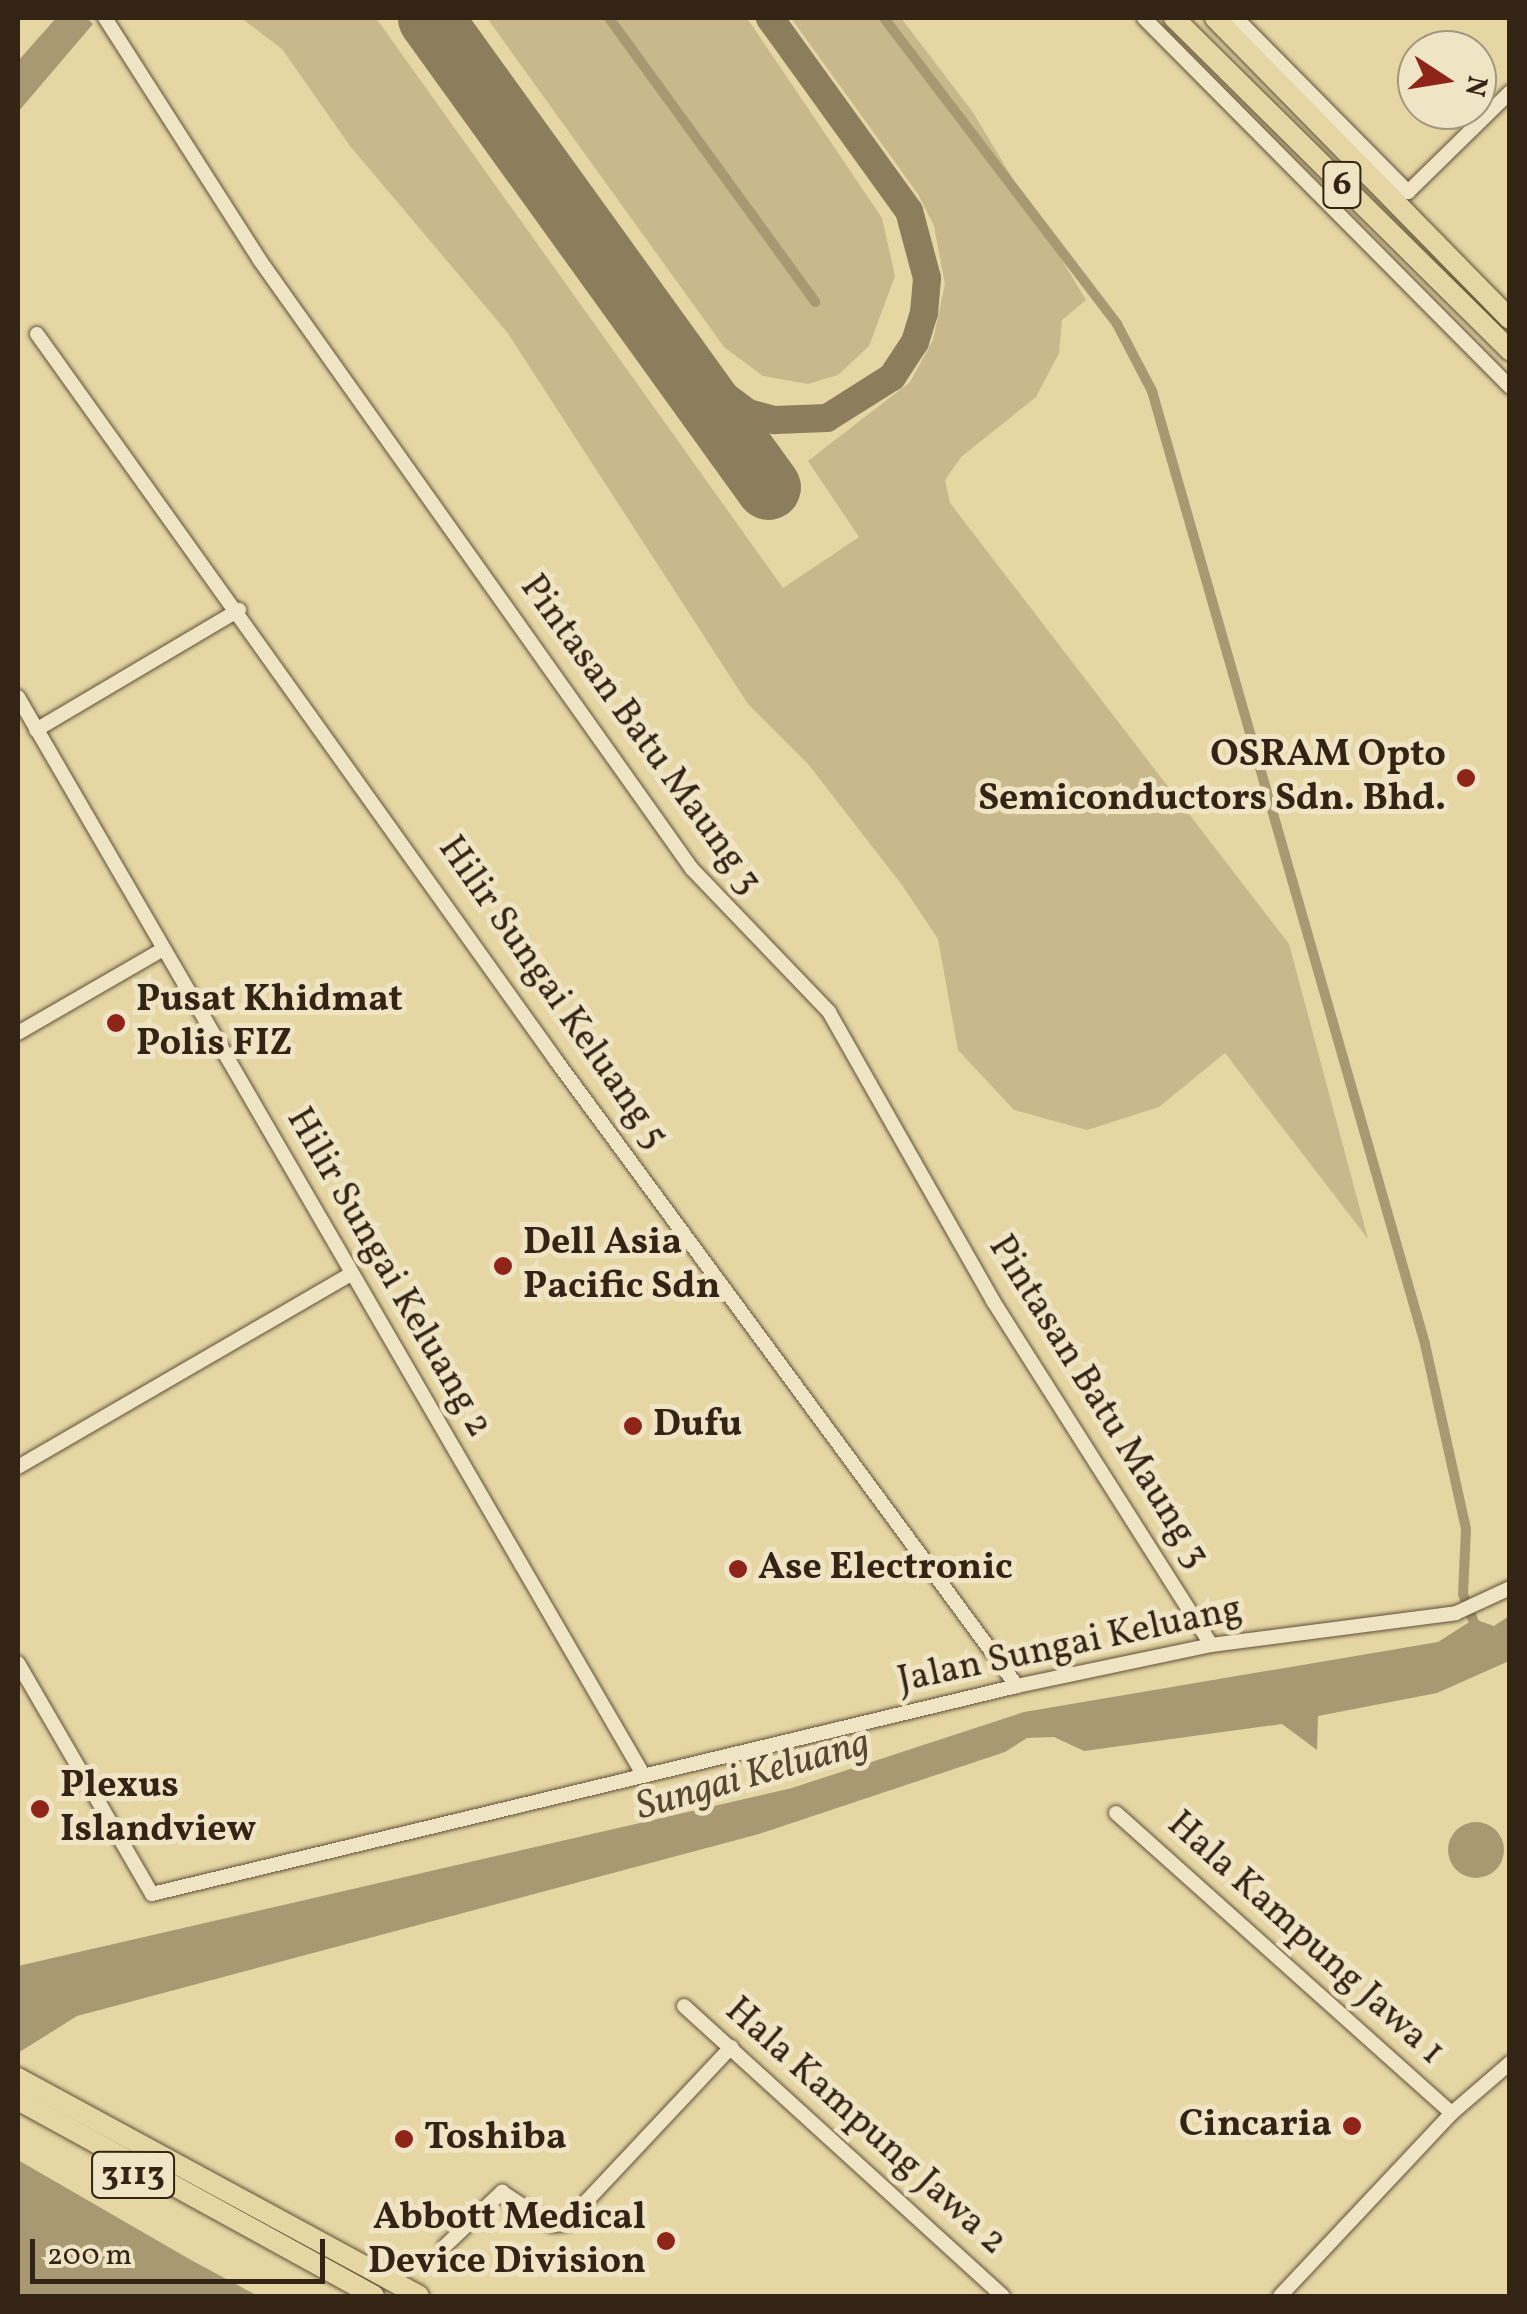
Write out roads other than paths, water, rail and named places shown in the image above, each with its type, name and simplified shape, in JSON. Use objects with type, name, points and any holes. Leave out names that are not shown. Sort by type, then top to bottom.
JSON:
[{"type":"highway","name":"6","points":[[1174,18],[1189,27],[1510,351]]},
{"type":"highway","name":"6","points":[[1215,18],[1510,319]]},
{"type":"highway","name":"3113","points":[[18,2078],[419,2296]]},
{"type":"highway","name":"3113","points":[[18,2086],[400,2296]]},
{"type":"highway","name":"3113","points":[[18,2100],[374,2296]]},
{"type":"highway","name":"3113","points":[[18,2112],[355,2296]]},
{"type":"street","name":"Pintasan Batu Maung 3","points":[[106,18],[259,260],[681,855],[728,913],[829,1012],[994,1301],[1212,1645]]},
{"type":"street","points":[[1144,18],[1510,387]]},
{"type":"street","points":[[1236,18],[1408,192],[1510,92]]},
{"type":"street","name":"Hilir Sungai Keluang 5","points":[[38,334],[239,610],[555,1058],[1017,1686]]},
{"type":"street","points":[[36,730],[239,610]]},
{"type":"street","name":"Hilir Sungai Keluang 2","points":[[18,697],[644,1776]]},
{"type":"street","points":[[18,1033],[162,950]]},
{"type":"street","points":[[18,1467],[350,1274]]},
{"type":"street","name":"Jalan Sungai Keluang","points":[[18,1663],[152,1894],[1017,1686],[1212,1645],[1456,1613],[1510,1588]]},
{"type":"street","name":"Hala Kampung Jawa 1","points":[[1116,1813],[1452,2113]]},
{"type":"street","name":"Hala Kampung Jawa 2","points":[[684,2006],[1003,2296]]},
{"type":"street","points":[[445,2246],[502,2192],[552,2225],[565,2224],[731,2047]]},
{"type":"street","points":[[1280,2296],[1452,2113],[1510,2064]]},
{"type":"waterway","points":[[609,18],[815,302]]},
{"type":"waterway","points":[[884,18],[1117,324],[1152,391],[1425,1344],[1466,1529],[1463,1594],[1478,1633]]},
{"type":"place","name":"OSRAM Opto Semiconductors Sdn. Bhd.","points":[[1466,778]]},
{"type":"place","name":"Pusat Khidmat Polis FIZ","points":[[116,1023]]},
{"type":"place","name":"Dell Asia Pacific Sdn","points":[[503,1266]]},
{"type":"place","name":"Dufu","points":[[633,1426]]},
{"type":"place","name":"Ase Electronic","points":[[738,1569]]},
{"type":"place","name":"Plexus Islandview","points":[[40,1809]]},
{"type":"place","name":"Cincaria","points":[[1352,2126]]},
{"type":"place","name":"Toshiba","points":[[404,2139]]},
{"type":"place","name":"Abbott Medical Device Division","points":[[666,2241]]},
{"type":"water label","name":"Sungai Keluang","points":[[753,1776]]}]
